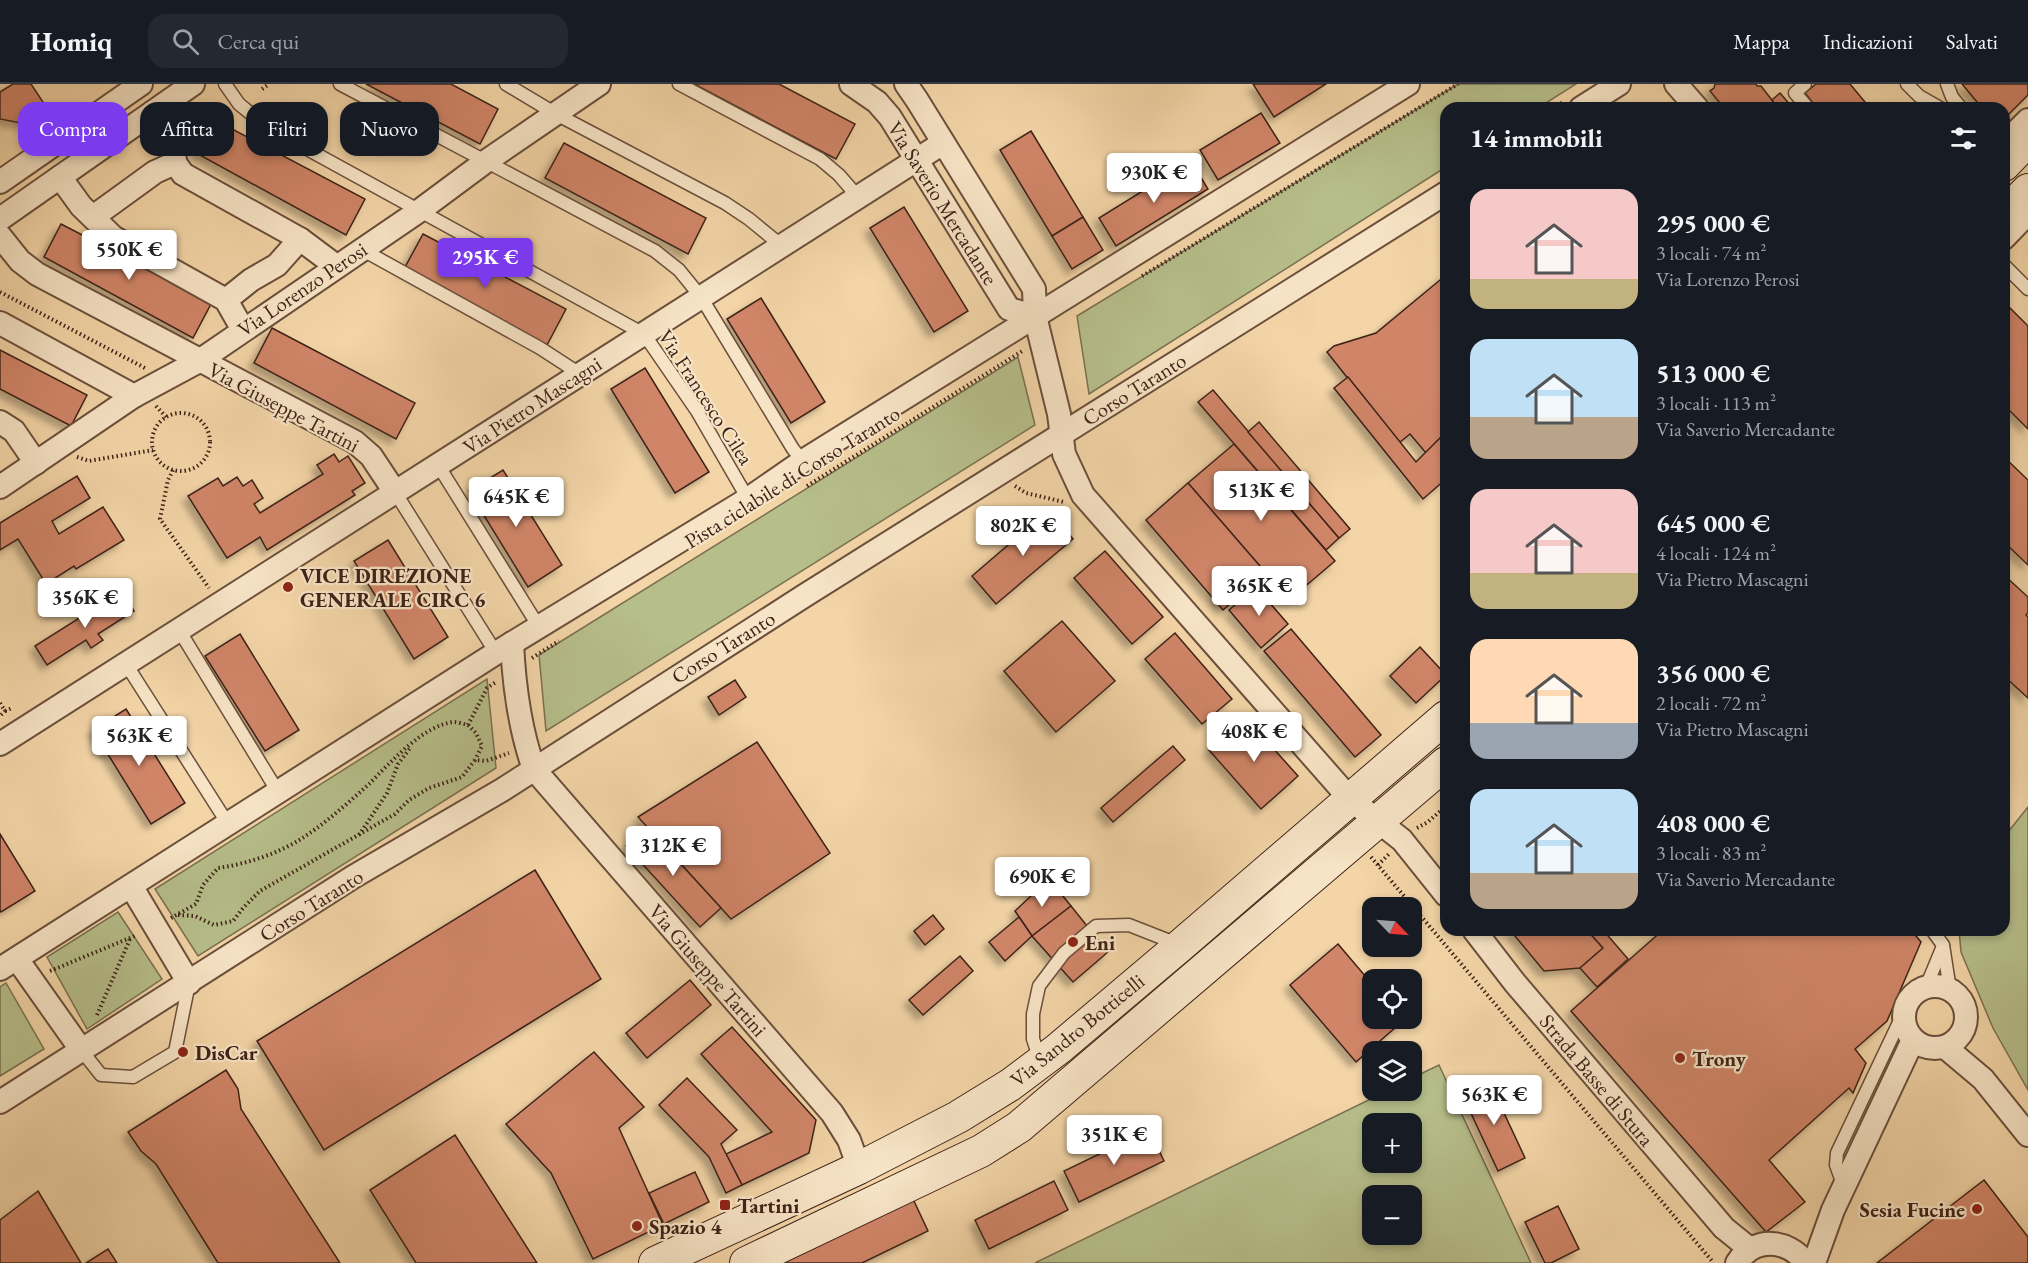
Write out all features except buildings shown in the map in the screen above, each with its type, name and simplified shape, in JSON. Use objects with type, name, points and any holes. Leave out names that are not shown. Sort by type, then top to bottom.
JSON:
[{"type":"main road","points":[[2010,159],[2028,140]]},
{"type":"main road","points":[[2010,208],[2028,190]]},
{"type":"main road","name":"Via Sandro Botticelli","points":[[655,1263],[859,1168],[976,1107],[1041,1062],[1440,722]]},
{"type":"main road","name":"Via Sandro Botticelli","points":[[746,1263],[981,1151],[1019,1127],[1440,768]]},
{"type":"street","points":[[27,201],[3,176],[141,84]]},
{"type":"street","points":[[167,102],[193,84]]},
{"type":"street","name":"Via Lorenzo Perosi","points":[[0,487],[134,396],[199,361],[234,314],[336,266],[419,211],[485,162],[599,84]]},
{"type":"street","name":"Via Saverio Mercadante","points":[[850,84],[882,107],[918,159],[1009,309],[1035,316]]},
{"type":"street","name":"Via Saverio Mercadante","points":[[906,84],[1034,289],[1035,316],[1059,414],[1064,454],[1083,495],[1350,799]]},
{"type":"street","points":[[82,1051],[6,962],[131,886],[504,648],[748,499],[803,461],[1408,84]]},
{"type":"street","points":[[1590,102],[1619,84]]},
{"type":"street","points":[[1676,84],[1692,102]]},
{"type":"street","points":[[2010,138],[2028,120]]},
{"type":"street","points":[[0,219],[140,121]]},
{"type":"street","name":"Via Pietro Mascagni","points":[[0,744],[943,143]]},
{"type":"street","points":[[87,212],[155,172],[171,156]]},
{"type":"street","points":[[175,156],[183,174],[300,239],[336,266]]},
{"type":"street","points":[[60,177],[87,212],[113,237],[234,314],[250,280],[278,266],[300,239]]},
{"type":"street","name":"Corso Taranto","points":[[0,1102],[353,877],[534,769],[1440,197]]},
{"type":"street","points":[[2010,232],[2028,213]]},
{"type":"street","name":"Via Giuseppe Tartini","points":[[0,236],[28,268],[199,361],[356,442],[371,456],[395,492]]},
{"type":"street","points":[[0,323],[134,396]]},
{"type":"street","points":[[5,432],[36,463]]},
{"type":"street","name":"Via Giuseppe Tartini","points":[[504,648],[513,670],[526,747],[534,769],[832,1113],[849,1140],[859,1168]]},
{"type":"street","points":[[1350,799],[1408,846],[1440,887]]},
{"type":"street","points":[[131,886],[189,983]]},
{"type":"street","name":"Strada Basse di Stura","points":[[1479,936],[1523,992],[1724,1228],[1739,1258]]},
{"type":"street","points":[[1926,987],[1942,987],[1950,990],[1963,1003],[1966,1022],[1959,1038],[1945,1047],[1928,1048],[1913,1040],[1904,1022],[1904,1012],[1912,997],[1926,987]]},
{"type":"street","points":[[1963,1031],[1983,1079]]},
{"type":"street","points":[[1814,1263],[1829,1219],[1913,1040]]},
{"type":"street","points":[[1945,1047],[1983,1079],[2028,1135]]},
{"type":"street","points":[[1739,1258],[1770,1243],[1798,1255],[1803,1241],[1829,1219]]},
{"type":"lane","name":"Via Francesco Cilea","points":[[225,84],[239,104],[267,127],[644,334],[697,411],[748,499]]},
{"type":"lane","points":[[340,84],[659,253],[679,270],[701,297],[793,449],[803,461]]},
{"type":"lane","points":[[506,84],[556,114],[725,202],[782,246]]},
{"type":"lane","points":[[679,84],[817,157],[835,172],[858,197]]},
{"type":"lane","points":[[1803,102],[1795,93],[1805,84]]},
{"type":"lane","points":[[1907,84],[1919,96],[1930,102]]},
{"type":"lane","points":[[1947,84],[1956,102]]},
{"type":"lane","points":[[361,249],[540,348],[580,374]]},
{"type":"lane","points":[[2010,271],[2028,289]]},
{"type":"lane","points":[[438,465],[539,627]]},
{"type":"lane","name":"Via Giuseppe Tartini","points":[[395,492],[504,648]]},
{"type":"lane","points":[[179,630],[278,792]]},
{"type":"lane","points":[[126,664],[228,824]]},
{"type":"lane","points":[[1041,1062],[1033,1040],[1033,1014],[1039,986],[1065,953],[1096,926],[1129,925],[1181,945]]},
{"type":"lane","points":[[1936,936],[1943,945],[1950,990]]},
{"type":"lane","points":[[1926,987],[1943,945]]},
{"type":"lane","points":[[82,1051],[101,1076],[133,1077],[175,1052],[189,983]]},
{"type":"lane","points":[[1844,1187],[1836,1166],[1838,1153],[1904,1012]]},
{"type":"path","points":[[262,89],[269,84]]},
{"type":"path","points":[[1135,281],[1458,84]]},
{"type":"path","points":[[0,292],[165,379]]},
{"type":"path","name":"Pista ciclabile di Corso Taranto","points":[[802,489],[1042,339]]},
{"type":"path","points":[[175,413],[184,413],[201,420],[209,437],[210,446],[206,456],[192,469],[182,471],[164,466],[157,459],[153,450],[154,431],[166,417],[175,413]]},
{"type":"path","points":[[56,449],[89,461],[153,450]]},
{"type":"path","points":[[173,470],[168,480],[160,519],[206,582],[219,604]]},
{"type":"path","points":[[468,725],[487,688],[561,640]]},
{"type":"path","points":[[0,703],[5,711]]},
{"type":"path","points":[[0,716],[12,708]]},
{"type":"path","points":[[178,915],[196,904],[203,885],[218,868],[233,866],[287,847],[307,836],[418,738],[440,726],[456,722],[468,725],[476,733],[482,746],[475,760]]},
{"type":"path","points":[[358,836],[387,793],[398,764],[418,738]]},
{"type":"path","points":[[1428,822],[1440,811]]},
{"type":"path","points":[[1364,860],[1370,856],[1712,1263]]},
{"type":"path","points":[[46,973],[130,939]]},
{"type":"green space","points":[[1458,84],[1576,84],[1548,102],[1440,102],[1440,171],[1089,394],[1077,316]]},
{"type":"green space","points":[[1018,357],[1035,425],[546,731],[539,655]]},
{"type":"green space","points":[[487,679],[496,768],[198,956],[155,889]]},
{"type":"green space","points":[[2028,807],[2028,1090],[1993,1028],[1961,952],[1960,936],[2010,936],[2010,830]]},
{"type":"green space","points":[[118,912],[162,979],[87,1029],[47,957]]},
{"type":"green space","points":[[6,983],[44,1049],[0,1076],[0,987]]},
{"type":"green space","points":[[1439,1065],[1531,1263],[1035,1263],[1367,1101],[1422,1101],[1422,1073]]},
{"type":"place","name":"VICE DIREZIONE GENERALE CIRC 6","points":[[288,587]]},
{"type":"place","name":"Eni","points":[[1073,942]]},
{"type":"place","name":"DisCar","points":[[183,1052]]},
{"type":"place","name":"Trony","points":[[1680,1058]]},
{"type":"place","name":"Tartini","points":[[725,1205]]},
{"type":"place","name":"Sesia Fucine","points":[[1977,1209]]},
{"type":"place","name":"Spazio 4","points":[[637,1226]]}]
